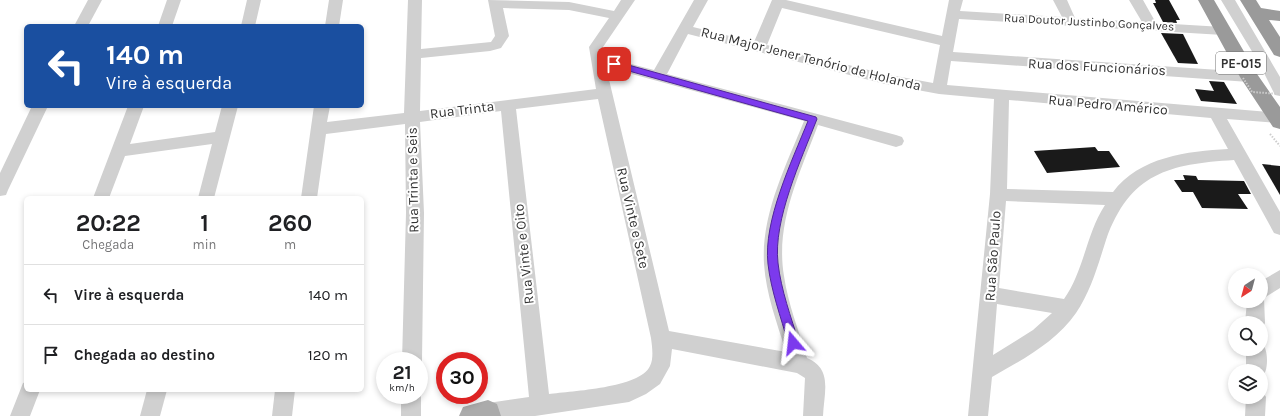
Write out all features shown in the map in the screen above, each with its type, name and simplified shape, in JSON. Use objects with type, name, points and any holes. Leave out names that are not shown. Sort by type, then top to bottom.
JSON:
[{"type":"highway","name":"PE-015","points":[[1206,0],[1223,30],[1246,78],[1278,120]]},
{"type":"highway","name":"PE-015","points":[[1251,6],[1280,51]]},
{"type":"highway","points":[[1251,6],[1280,16]]},
{"type":"street","points":[[82,24],[95,0]]},
{"type":"street","points":[[166,24],[174,0]]},
{"type":"street","points":[[248,24],[254,0]]},
{"type":"street","points":[[332,24],[336,0]]},
{"type":"street","name":"Rua Trinta e Seis","points":[[412,352],[415,213],[412,116],[416,0]]},
{"type":"street","name":"Rua Vinte e Sete","points":[[540,404],[596,398],[629,392],[646,384],[656,375],[662,362],[661,338],[604,93],[599,60],[595,52],[596,47],[628,0]]},
{"type":"street","points":[[658,76],[701,0]]},
{"type":"street","points":[[938,89],[956,0]]},
{"type":"street","points":[[1060,0],[1070,21]]},
{"type":"street","points":[[1136,0],[1151,25]]},
{"type":"street","points":[[1228,0],[1266,63],[1280,91]]},
{"type":"street","points":[[415,54],[490,47],[496,45],[502,36],[495,2],[569,6],[618,16]]},
{"type":"street","points":[[759,47],[779,2],[947,42]]},
{"type":"street","name":"Rua Doutor Justinbo Gonçalves","points":[[954,15],[1223,30]]},
{"type":"street","name":"Rua Major Jener Tenório de Holanda","points":[[684,29],[885,78],[938,89]]},
{"type":"street","name":"Rua dos Funcionários","points":[[944,56],[1246,78]]},
{"type":"street","points":[[599,60],[896,141]]},
{"type":"street","points":[[1266,63],[1280,79]]},
{"type":"street","name":"Rua Pedro Américo","points":[[938,89],[1278,120]]},
{"type":"street","name":"Rua Trinta","points":[[319,129],[412,116],[604,93]]},
{"type":"street","name":"Rua São Paulo","points":[[978,416],[998,194],[1002,96]]},
{"type":"street","name":"Rua Vinte e Oito","points":[[508,104],[540,404]]},
{"type":"street","points":[[0,190],[39,108]]},
{"type":"street","points":[[103,196],[135,108]]},
{"type":"street","points":[[206,196],[229,108]]},
{"type":"street","points":[[309,196],[322,108]]},
{"type":"street","points":[[1217,114],[1280,228]]},
{"type":"street","points":[[799,364],[780,301],[773,262],[773,236],[786,188],[813,119]]},
{"type":"street","points":[[119,151],[221,137]]},
{"type":"street","points":[[983,371],[1019,351],[1044,334],[1069,308],[1089,265],[1101,228],[1116,198],[1131,184],[1152,170],[1170,161],[1195,156],[1239,154]]},
{"type":"street","points":[[998,194],[1019,197],[1074,196],[1116,198]]},
{"type":"street","points":[[1268,286],[1280,278]]},
{"type":"street","points":[[990,295],[1069,308]]},
{"type":"street","points":[[661,338],[799,364],[810,369],[815,375],[814,416]]},
{"type":"street","points":[[20,416],[29,392]]},
{"type":"street","points":[[150,416],[156,392]]},
{"type":"street","points":[[282,416],[285,392]]},
{"type":"street","points":[[411,404],[411,416]]},
{"type":"street","points":[[483,415],[540,404]]},
{"type":"street","points":[[1255,416],[1256,404]]},
{"type":"path","points":[[1246,78],[1252,92],[1280,94]]},
{"type":"building","points":[[1155,0],[1169,0],[1180,20],[1176,20],[1177,23],[1163,22],[1153,3],[1156,3]]},
{"type":"building","points":[[1161,33],[1183,34],[1198,64],[1178,63]]},
{"type":"building","points":[[1209,81],[1224,82],[1237,104],[1201,101],[1195,89],[1214,91]]},
{"type":"building","points":[[1095,147],[1098,151],[1109,151],[1120,167],[1047,173],[1034,151]]},
{"type":"building","points":[[1262,164],[1280,166],[1280,195]]},
{"type":"building","points":[[1183,175],[1196,176],[1198,180],[1244,181],[1251,194],[1238,194],[1248,209],[1202,208],[1193,192],[1182,192],[1174,180],[1185,180]]},
{"type":"route","points":[[614,64],[813,119],[786,188],[773,236],[773,262],[780,301],[793,343]]}]
